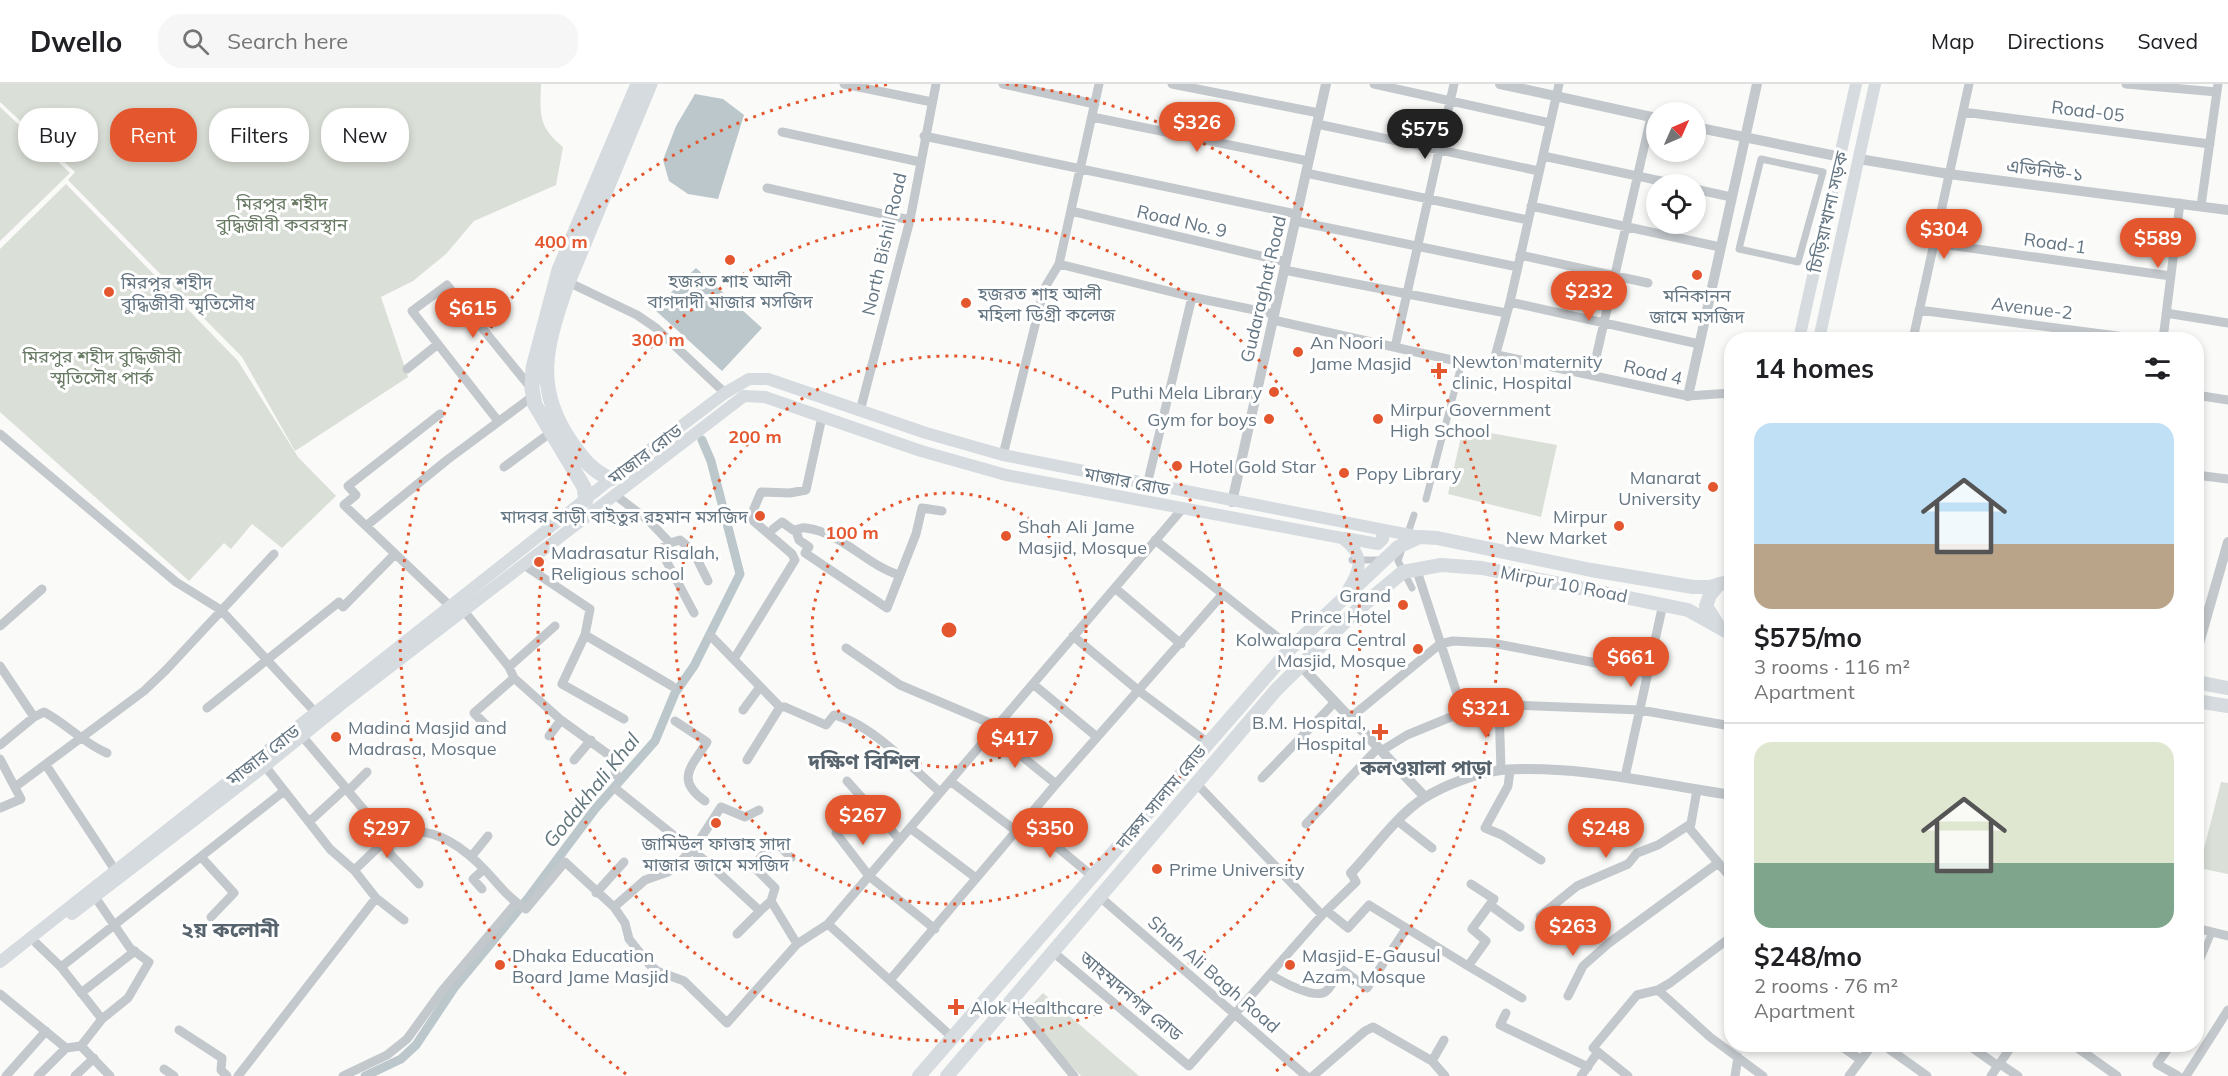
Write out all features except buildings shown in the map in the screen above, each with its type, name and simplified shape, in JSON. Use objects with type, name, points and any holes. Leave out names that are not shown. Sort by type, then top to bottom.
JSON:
[{"type":"highway","points":[[590,505],[580,480],[550,433],[532,392],[558,311],[563,284],[638,84]]},
{"type":"highway","points":[[563,284],[650,84]]},
{"type":"highway","points":[[540,369],[550,407],[564,432],[593,470],[615,487]]},
{"type":"highway","points":[[580,480],[593,470]]},
{"type":"main road","name":"চিড়িয়াখানা সড়ক","points":[[1801,332],[1856,84]]},
{"type":"main road","name":"চিড়িয়াখানা সড়ক","points":[[1821,332],[1875,84]]},
{"type":"main road","points":[[1840,157],[1859,159]]},
{"type":"main road","name":"মাজার রোড","points":[[615,487],[725,393],[757,377],[926,433],[1003,454],[1232,502],[1420,537]]},
{"type":"main road","points":[[765,397],[768,380]]},
{"type":"main road","points":[[741,383],[746,396]]},
{"type":"main road","name":"মাজার রোড","points":[[0,962],[450,606],[746,396],[765,397],[921,451],[1006,475],[1378,544],[1383,539],[1381,531]]},
{"type":"main road","points":[[856,429],[860,411]]},
{"type":"main road","points":[[921,451],[926,433]]},
{"type":"main road","points":[[1229,517],[1232,502]]},
{"type":"main road","name":"মাজার রোড","points":[[0,971],[524,565],[590,505]]},
{"type":"main road","name":"Mirpur 10 Road","points":[[1420,537],[1693,587],[1720,584]]},
{"type":"main road","name":"দারুস সালাম রোড","points":[[919,1076],[1291,648],[1398,548],[1420,537]]},
{"type":"main road","points":[[1342,538],[1357,552],[1359,558],[1357,574],[1344,597]]},
{"type":"main road","name":"Mirpur 10 Road","points":[[1416,568],[1461,565],[1664,604],[1688,610],[1724,630]]},
{"type":"main road","name":"দারুস সালাম রোড","points":[[947,1076],[1276,690],[1393,579],[1416,568]]},
{"type":"main road","points":[[1720,584],[1710,595],[1706,606],[1713,620],[1724,629]]},
{"type":"main road","points":[[450,606],[461,614]]},
{"type":"main road","points":[[2204,684],[2228,688]]},
{"type":"main road","points":[[2204,702],[2228,706]]},
{"type":"main road","points":[[1088,881],[1104,893]]},
{"type":"street","points":[[844,84],[932,102]]},
{"type":"street","name":"North Bishil Road","points":[[860,411],[909,220],[936,84]]},
{"type":"street","points":[[1003,84],[1095,104]]},
{"type":"street","points":[[1003,454],[1044,289],[1059,264],[1099,84]]},
{"type":"street","points":[[1172,84],[1318,118],[1439,150],[1539,171]]},
{"type":"street","name":"Gudaraghat Road","points":[[1232,502],[1326,84]]},
{"type":"street","points":[[1374,84],[1550,123]]},
{"type":"street","points":[[1395,347],[1454,84]]},
{"type":"street","points":[[1500,84],[1646,116]]},
{"type":"street","points":[[1059,264],[1395,347],[1484,366],[1493,364],[1510,302],[1559,84]]},
{"type":"street","points":[[1688,396],[1756,84]]},
{"type":"street","points":[[1914,332],[1969,84]]},
{"type":"street","points":[[2126,84],[2217,88],[2201,206]]},
{"type":"street","name":"Road-05","points":[[1963,112],[2210,144]]},
{"type":"street","points":[[1092,117],[1307,167],[1428,199],[1528,220]]},
{"type":"street","points":[[1706,129],[1840,157]]},
{"type":"street","points":[[782,132],[920,162]]},
{"type":"street","points":[[924,136],[1082,167],[1418,246],[1518,267]]},
{"type":"street","points":[[1592,375],[1624,226],[1646,142]]},
{"type":"street","points":[[1543,156],[1646,178]]},
{"type":"street","points":[[1761,159],[1823,172],[1798,262],[1739,249],[1761,159]]},
{"type":"street","name":"এভিনিউ-১","points":[[1859,159],[1949,174],[2228,210]]},
{"type":"street","points":[[767,188],[909,220]]},
{"type":"street","points":[[1706,191],[1731,197]]},
{"type":"street","points":[[2164,332],[2180,203]]},
{"type":"street","points":[[1531,206],[1720,247]]},
{"type":"street","name":"Road No. 9","points":[[1071,211],[1285,266],[1407,294],[1506,313]]},
{"type":"street","name":"Road-1","points":[[1934,243],[2171,276]]},
{"type":"street","points":[[1520,255],[1648,283]]},
{"type":"street","points":[[563,284],[637,315],[672,342],[725,393]]},
{"type":"street","points":[[366,526],[498,421],[532,392],[447,285],[412,311],[498,421]]},
{"type":"street","points":[[1147,485],[1192,297]]},
{"type":"street","points":[[1510,302],[1699,344]]},
{"type":"street","name":"Avenue-2","points":[[1919,310],[2087,332]]},
{"type":"street","points":[[2166,313],[2228,323]]},
{"type":"street","points":[[407,369],[438,344]]},
{"type":"street","name":"Road 4","points":[[1497,355],[1688,396],[1724,393]]},
{"type":"street","points":[[1426,499],[1462,362]]},
{"type":"street","points":[[2204,396],[2228,400]]},
{"type":"street","points":[[440,414],[348,486],[356,495],[344,505],[450,606]]},
{"type":"street","points":[[734,659],[795,560],[792,554],[750,518],[761,492],[798,493],[806,490],[822,417]]},
{"type":"street","points":[[504,467],[550,433]]},
{"type":"street","points":[[0,434],[176,582],[221,610],[315,712]]},
{"type":"street","points":[[2204,476],[2228,479]]},
{"type":"street","points":[[615,487],[670,543]]},
{"type":"street","points":[[773,529],[782,522],[796,531],[799,540],[809,547],[806,553],[887,608],[916,534],[922,508],[942,511]]},
{"type":"street","points":[[343,1076],[387,1055],[407,1039],[429,1007],[520,905],[565,862],[596,893],[614,907],[625,922],[629,939],[657,972],[684,981],[727,1023],[797,944],[828,924],[1183,508]]},
{"type":"street","points":[[1412,588],[1398,561],[1414,515]]},
{"type":"street","points":[[796,531],[804,527],[830,535],[853,547],[884,570],[899,575]]},
{"type":"street","points":[[694,614],[660,549],[680,540],[693,551],[708,581]]},
{"type":"street","points":[[1155,540],[1291,648]]},
{"type":"street","points":[[2204,626],[2228,542]]},
{"type":"street","points":[[15,788],[81,737],[96,729],[151,684],[274,554]]},
{"type":"street","points":[[207,708],[339,602],[343,607],[395,554]]},
{"type":"street","points":[[1352,560],[1398,561]]},
{"type":"street","points":[[524,565],[590,609],[585,635],[562,684],[624,719]]},
{"type":"street","points":[[1416,568],[1463,712]]},
{"type":"street","points":[[1115,588],[1181,644]]},
{"type":"street","points":[[0,626],[42,589]]},
{"type":"street","points":[[890,980],[1056,784],[1222,595]]},
{"type":"street","points":[[1625,777],[1664,604]]},
{"type":"street","points":[[461,614],[509,667],[514,678],[561,720],[609,755],[617,776]]},
{"type":"street","points":[[509,667],[555,626]]},
{"type":"street","points":[[585,635],[672,686]]},
{"type":"street","points":[[711,636],[780,707],[785,707],[826,725],[834,715],[852,722],[940,792]]},
{"type":"street","points":[[1073,636],[1139,691],[1207,742]]},
{"type":"street","points":[[1350,718],[1440,644],[1454,641],[1491,643],[1648,673]]},
{"type":"street","points":[[846,648],[900,685],[994,729],[1056,784]]},
{"type":"street","points":[[0,666],[34,717]]},
{"type":"street","points":[[1301,666],[1425,797]]},
{"type":"street","points":[[488,727],[474,713],[514,678]]},
{"type":"street","points":[[1033,684],[1097,737]]},
{"type":"street","points":[[743,710],[760,687]]},
{"type":"street","points":[[1262,778],[1335,702]]},
{"type":"street","points":[[1306,824],[1379,749],[1463,712],[1499,706],[1549,705],[1640,710],[1724,725]]},
{"type":"street","points":[[1499,706],[1508,786],[1485,828],[1502,835],[1541,860]]},
{"type":"street","points":[[747,760],[780,707]]},
{"type":"street","points":[[0,745],[34,717],[44,712],[68,725],[81,737],[107,753]]},
{"type":"street","points":[[549,736],[561,720]]},
{"type":"street","points":[[675,721],[707,742],[690,770],[687,781],[689,788],[705,801]]},
{"type":"street","points":[[302,736],[389,840],[389,853],[419,884]]},
{"type":"street","points":[[573,760],[591,740]]},
{"type":"street","points":[[0,759],[21,800],[0,808]]},
{"type":"street","points":[[46,765],[115,870]]},
{"type":"street","points":[[265,766],[330,849],[354,870],[376,898],[404,920]]},
{"type":"street","points":[[1235,1013],[1324,913],[1356,882],[1351,873],[1425,797],[1464,780],[1505,770],[1625,777],[1724,794]]},
{"type":"street","points":[[310,821],[367,772]]},
{"type":"street","points":[[848,781],[868,807],[900,840]]},
{"type":"street","points":[[950,781],[1016,831]]},
{"type":"street","points":[[1196,783],[1324,913],[1348,928],[1369,905],[1522,998]]},
{"type":"street","points":[[616,789],[692,850],[760,910]]},
{"type":"street","points":[[1540,916],[1577,886],[1628,864],[1637,854],[1658,845],[1689,825],[1697,790]]},
{"type":"street","points":[[61,967],[284,791]]},
{"type":"street","points":[[614,907],[645,880],[668,872],[692,850],[721,807],[745,817],[759,810]]},
{"type":"street","points":[[1026,821],[1088,881]]},
{"type":"street","points":[[1399,822],[1432,848]]},
{"type":"street","points":[[1689,825],[1724,870]]},
{"type":"street","points":[[910,828],[976,878]]},
{"type":"street","points":[[354,870],[389,840],[410,831],[443,837],[450,839],[471,857],[520,905]]},
{"type":"street","points":[[836,833],[869,876],[935,929]]},
{"type":"street","points":[[471,857],[488,836]]},
{"type":"street","points":[[737,934],[771,901],[775,888],[753,866],[776,842],[791,858]]},
{"type":"street","points":[[202,858],[234,893],[211,917]]},
{"type":"street","points":[[596,893],[624,862]]},
{"type":"street","points":[[1568,996],[1583,966],[1609,943],[1718,863]]},
{"type":"street","points":[[482,889],[473,879],[484,869]]},
{"type":"street","points":[[1468,966],[1486,941],[1472,929],[1494,899],[1471,884]]},
{"type":"street","name":"Shah Ali Bagh Road","points":[[1104,893],[1306,1076]]},
{"type":"street","points":[[38,1076],[66,1048],[81,1046],[102,1019],[128,998],[149,962],[135,951],[95,897]]},
{"type":"street","points":[[238,1076],[376,898]]},
{"type":"street","points":[[771,901],[797,944]]},
{"type":"street","points":[[1490,905],[1520,927]]},
{"type":"street","points":[[828,924],[953,1038]]},
{"type":"street","points":[[1271,975],[1298,989],[1319,993],[1325,992],[1343,970],[1367,987],[1406,929]]},
{"type":"street","points":[[2204,930],[2228,936]]},
{"type":"street","points":[[2204,952],[2212,932]]},
{"type":"street","points":[[1628,1076],[1593,1048],[1637,995],[1658,990],[1724,942]]},
{"type":"street","points":[[36,943],[61,967],[102,1019]]},
{"type":"street","points":[[81,993],[135,951]]},
{"type":"street","name":"আহম্মদনগর রোড","points":[[1053,952],[1189,1066],[1235,1013]]},
{"type":"street","points":[[1658,990],[1687,1019],[1724,1047]]},
{"type":"street","points":[[0,994],[66,1048]]},
{"type":"street","points":[[1012,1000],[1074,1076]]},
{"type":"street","points":[[2204,1048],[2228,1010]]},
{"type":"street","points":[[1506,1013],[1500,1025],[1587,1067]]},
{"type":"street","points":[[1313,1076],[1365,1031],[1373,1027],[1432,1061],[1445,1076]]},
{"type":"street","points":[[179,1029],[222,1058],[221,1070],[227,1076]]},
{"type":"street","points":[[6,1076],[46,1031]]},
{"type":"street","points":[[1432,1061],[1444,1040]]},
{"type":"street","points":[[81,1046],[111,1076]]},
{"type":"street","points":[[1581,1076],[1598,1052]]},
{"type":"street","points":[[1731,1052],[1763,1076]]},
{"type":"street","points":[[1850,1052],[1861,1060]]},
{"type":"street","points":[[1849,1076],[1866,1052]]},
{"type":"street","points":[[1893,1052],[1927,1076]]},
{"type":"street","points":[[1979,1052],[2018,1076]]},
{"type":"street","points":[[1991,1076],[2008,1052]]},
{"type":"street","points":[[2083,1052],[2116,1076]]},
{"type":"street","points":[[2165,1052],[2157,1064],[2178,1076]]},
{"type":"street","points":[[2186,1076],[2201,1052]]},
{"type":"street","points":[[1735,1076],[1738,1057]]},
{"type":"street","points":[[75,1076],[94,1058]]},
{"type":"street","points":[[164,1069],[174,1076]]},
{"type":"green space","name":"মিরপুর শহীদ বুদ্ধিজীবী কবরস্থান","points":[[0,84],[541,84],[542,119],[549,133],[563,147],[556,185],[474,221],[446,254],[413,281],[381,297],[408,377],[295,451],[242,357],[68,180],[75,172],[64,162],[98,162],[98,108],[18,108],[18,119],[0,102]]},
{"type":"green space","points":[[0,107],[18,124],[18,162],[58,162],[70,173],[0,241]]},
{"type":"green space","name":"মিরপুর শহীদ বুদ্ধিজীবী স্মৃতিসৌধ পার্ক","points":[[66,184],[238,361],[298,457],[336,496],[282,548],[252,524],[231,549],[224,543],[189,581],[0,412],[0,249]]},
{"type":"green space","points":[[1463,428],[1557,445],[1541,517],[1448,494]]},
{"type":"green space","points":[[2221,782],[2228,783],[2228,874],[2204,869],[2204,848]]},
{"type":"green space","points":[[1043,993],[1139,1076],[1081,1076],[1023,1013]]},
{"type":"shaded area","points":[[695,94],[723,99],[744,115],[718,199],[688,194],[669,181],[663,160],[676,126]]},
{"type":"shaded area","points":[[696,268],[762,328],[722,371],[654,309]]},
{"type":"waterway","name":"Godakhali Khal","points":[[365,1076],[401,1059],[416,1045],[454,988],[529,897],[595,809],[655,741],[675,693],[694,666],[740,574],[711,461],[702,440]]},
{"type":"place","name":"হজরত শাহ আলী বাগদাদী মাজার মসজিদ","points":[[730,260]]},
{"type":"place","name":"মনিকানন জামে মসজিদ","points":[[1697,275]]},
{"type":"place","name":"মিরপুর শহীদ বুদ্ধিজীবী স্মৃতিসৌধ","points":[[109,292]]},
{"type":"place","name":"হজরত শাহ আলী মহিলা ডিগ্রী কলেজ","points":[[966,303]]},
{"type":"place","name":"An Noori Jame Masjid","points":[[1298,352]]},
{"type":"place","name":"Newton maternity clinic, Hospital","points":[[1439,371]]},
{"type":"place","name":"Puthi Mela Library","points":[[1274,392]]},
{"type":"place","name":"Gym for boys","points":[[1269,419]]},
{"type":"place","name":"Mirpur Government High School","points":[[1378,419]]},
{"type":"place","name":"Hotel Gold Star","points":[[1177,466]]},
{"type":"place","name":"Popy Library","points":[[1344,473]]},
{"type":"place","name":"Manarat University","points":[[1713,487]]},
{"type":"place","name":"মাদবর বাড়ী বাইতুর রহমান মসজিদ","points":[[760,516]]},
{"type":"place","name":"Mirpur New Market","points":[[1619,526]]},
{"type":"place","name":"Shah Ali Jame Masjid, Mosque","points":[[1006,536]]},
{"type":"place","name":"Madrasatur Risalah, Religious school","points":[[539,562]]},
{"type":"place","name":"Grand Prince Hotel","points":[[1403,605]]},
{"type":"place","name":"Kolwalapara Central Masjid, Mosque","points":[[1418,649]]},
{"type":"place","name":"B.M. Hospital, Hospital","points":[[1380,732]]},
{"type":"place","name":"Madina Masjid and Madrasa, Mosque","points":[[336,737]]},
{"type":"place","name":"জামিউল ফাত্তাহ সাদা মাজার জামে মসজিদ","points":[[716,823]]},
{"type":"place","name":"Prime University","points":[[1157,869]]},
{"type":"place","name":"Dhaka Education Board Jame Masjid","points":[[500,965]]},
{"type":"place","name":"Masjid-E-Gausul Azam, Mosque","points":[[1290,965]]},
{"type":"place","name":"Alok Healthcare","points":[[956,1007]]},
{"type":"district","name":"দক্ষিণ বিশিল","points":[[864,761]]},
{"type":"district","name":"কলওয়ালা পাড়া","points":[[1426,767]]},
{"type":"district","name":"২য় কলোনী","points":[[230,929]]}]
